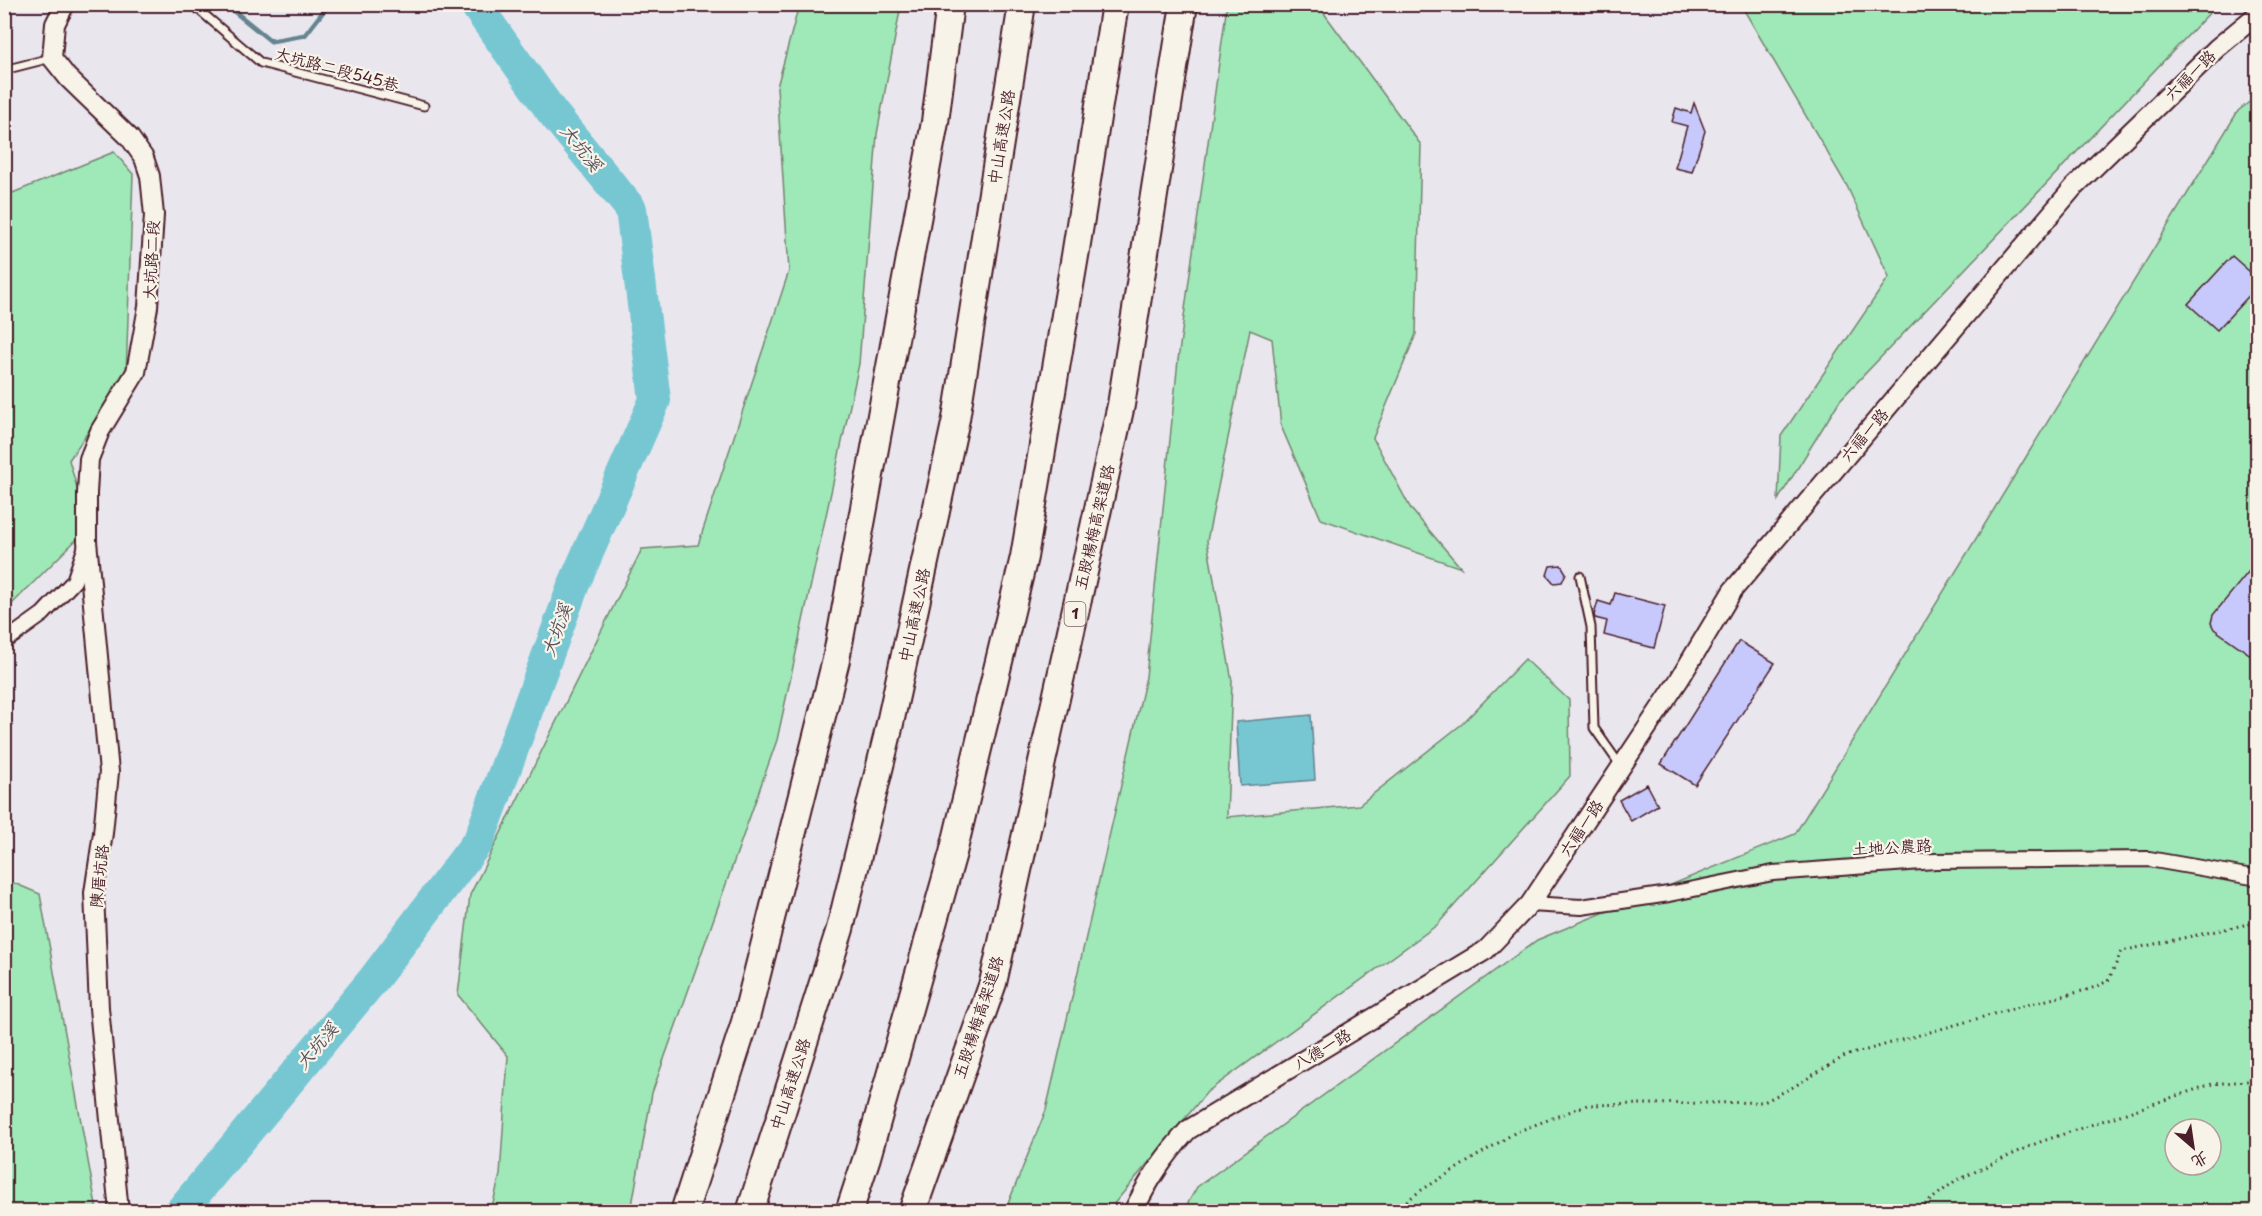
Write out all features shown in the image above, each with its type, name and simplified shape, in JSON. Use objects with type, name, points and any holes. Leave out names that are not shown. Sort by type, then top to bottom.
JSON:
[{"type":"highway","points":[[684,1212],[745,1022],[836,660],[934,122],[950,4]]},
{"type":"highway","name":"中山高速公路","points":[[750,1212],[840,929],[887,737],[957,418],[1022,4]]},
{"type":"highway","points":[[849,1212],[867,1157],[952,853],[1024,557],[1115,4]]},
{"type":"highway","name":"五股楊梅高架道路","points":[[912,1212],[993,983],[1121,405],[1184,4]]},
{"type":"street","points":[[52,58],[55,24],[65,4]]},
{"type":"street","name":"六福一路","points":[[1530,904],[1679,680],[1733,590],[2073,189],[2217,48],[2258,14]]},
{"type":"street","name":"大坑路二段","points":[[52,58],[68,78],[130,138],[144,158],[150,176],[154,215],[148,307],[136,372],[100,431],[89,459],[87,541]]},
{"type":"street","points":[[4,642],[44,614],[74,581],[87,541]]},
{"type":"street","name":"陳厝坑路","points":[[87,541],[109,772],[94,893],[99,1008],[119,1212]]},
{"type":"street","name":"土地公農路","points":[[1530,904],[1581,907],[1669,894],[1766,873],[1935,861],[2149,859],[2258,878]]},
{"type":"street","name":"八德一路","points":[[1133,1212],[1149,1180],[1166,1155],[1188,1130],[1486,950],[1530,904]]},
{"type":"lane","name":"大坑路二段545巷","points":[[192,4],[261,63],[424,106]]},
{"type":"lane","points":[[4,70],[52,58]]},
{"type":"lane","points":[[1580,576],[1591,627],[1594,728],[1622,767]]},
{"type":"path","points":[[1392,1212],[1420,1191],[1516,1132],[1587,1105],[1764,1102],[1845,1056],[2008,1010],[2090,990],[2108,981],[2122,951],[2258,922]]},
{"type":"path","points":[[1915,1212],[1954,1181],[2037,1143],[2212,1084],[2258,1080]]},
{"type":"green space","points":[[799,5],[901,5],[877,134],[859,364],[777,740],[652,1093],[631,1211],[491,1211],[500,1175],[508,1056],[458,995],[470,895],[642,549],[698,545],[789,271],[777,87]]},
{"type":"green space","points":[[1227,5],[1318,5],[1421,145],[1416,334],[1373,438],[1411,509],[1461,568],[1321,519],[1281,426],[1272,339],[1250,330],[1207,541],[1232,681],[1227,817],[1359,805],[1462,724],[1525,659],[1569,700],[1570,776],[1437,925],[1207,1092],[1108,1211],[1005,1211],[1046,1110],[1146,677],[1178,360]]},
{"type":"green space","points":[[1741,5],[2217,5],[1840,400],[1778,500],[1781,436],[1889,277],[1847,186]]},
{"type":"green space","points":[[2257,96],[2257,1211],[1183,1212],[1197,1187],[1537,940],[1795,834],[2238,111]]},
{"type":"green space","points":[[114,152],[133,174],[126,376],[69,460],[84,512],[83,533],[5,611],[5,196]]},
{"type":"green space","points":[[9,881],[40,894],[97,1211],[8,1211],[5,1200],[4,882]]},
{"type":"water","points":[[1311,715],[1315,780],[1240,786],[1236,722]]},
{"type":"building","points":[[1694,103],[1705,131],[1692,172],[1675,168],[1687,126],[1672,122],[1676,108],[1691,113]]},
{"type":"building","points":[[2232,256],[2258,279],[2258,286],[2217,330],[2188,304]]},
{"type":"building","points":[[2258,560],[2258,660],[2214,629],[2211,623],[2213,615]]},
{"type":"building","points":[[1561,565],[1566,573],[1562,582],[1554,583],[1547,575],[1550,566]]},
{"type":"building","points":[[1615,593],[1665,606],[1654,648],[1604,635],[1607,621],[1595,618],[1594,615],[1598,601],[1611,605]]},
{"type":"building","points":[[1739,641],[1775,663],[1695,785],[1661,764]]},
{"type":"building","points":[[1647,784],[1658,805],[1631,821],[1619,800]]},
{"type":"waterway","points":[[225,4],[271,41],[305,35],[329,4]]},
{"type":"waterway","name":"大坑溪","points":[[180,1212],[373,980],[479,840],[574,584],[655,400],[631,209],[552,112],[475,4]]}]
